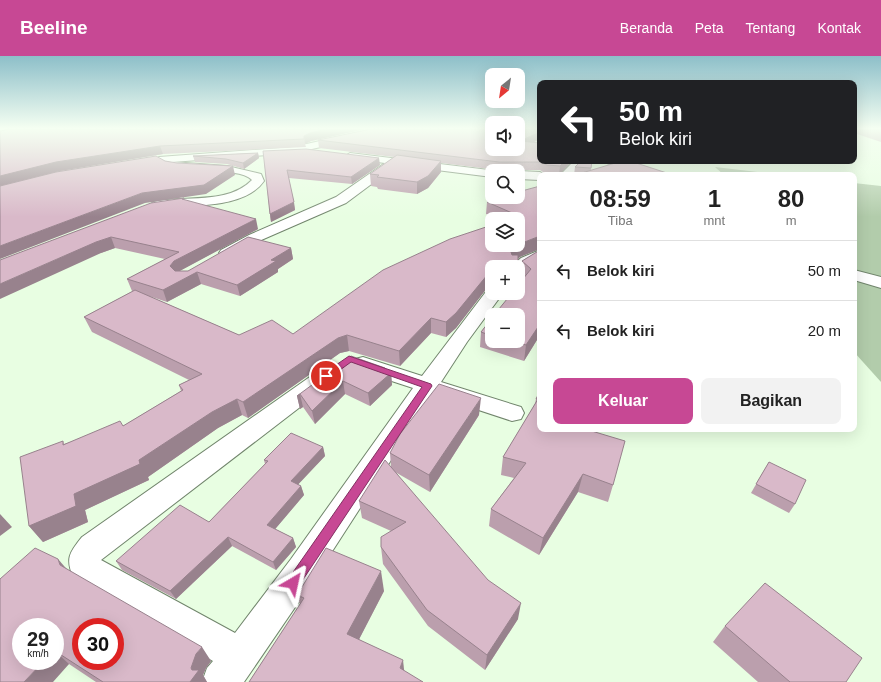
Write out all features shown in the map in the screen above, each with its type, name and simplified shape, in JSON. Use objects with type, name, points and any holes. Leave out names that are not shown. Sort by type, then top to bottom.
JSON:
[{"type":"street","points":[[145,209],[166,203],[210,200],[238,195],[255,186],[258,181],[257,177],[252,174],[226,170],[172,166],[158,159],[170,158]]},
{"type":"street","points":[[363,158],[485,172]]},
{"type":"street","points":[[213,261],[254,238],[341,200],[394,162]]},
{"type":"street","points":[[569,172],[577,164]]},
{"type":"street","points":[[620,164],[643,172]]},
{"type":"street","points":[[525,175],[537,176]]},
{"type":"street","points":[[525,263],[537,256]]},
{"type":"street","points":[[857,276],[881,283]]},
{"type":"street","points":[[220,682],[302,570],[427,386],[489,300]]},
{"type":"street","points":[[240,656],[85,568],[84,558],[93,547],[349,359],[512,413]]},
{"type":"green space","points":[[715,167],[758,172],[721,172]]},
{"type":"green space","points":[[857,183],[881,186],[881,279],[857,271]]},
{"type":"green space","points":[[857,280],[881,288],[881,382],[857,355]]},
{"type":"building","points":[[0,158],[81,158],[56,162],[0,176]]},
{"type":"building","points":[[142,158],[160,158],[165,161],[177,163],[233,166],[204,185],[142,193],[0,246],[0,186],[56,172]]},
{"type":"building","points":[[217,158],[250,158],[243,163]]},
{"type":"building","points":[[264,158],[379,158],[351,177],[287,170],[294,202],[270,214]]},
{"type":"building","points":[[392,158],[421,158],[441,161],[428,176],[417,182],[377,177],[379,175],[370,174]]},
{"type":"building","points":[[468,158],[537,158],[537,162],[499,162]]},
{"type":"building","points":[[545,164],[562,164],[560,166],[547,165]]},
{"type":"building","points":[[578,164],[592,164],[591,168],[575,167]]},
{"type":"building","points":[[612,164],[639,164],[664,172],[585,172]]},
{"type":"building","points":[[537,187],[537,237],[525,242],[525,212],[510,212],[492,204],[525,204],[525,190]]},
{"type":"building","points":[[184,198],[182,199],[256,219],[174,261],[170,266],[175,271],[188,271],[248,237],[291,248],[271,260],[276,261],[237,285],[197,272],[163,290],[127,279],[179,252],[111,237],[96,242],[0,284],[0,260],[151,203]]},
{"type":"building","points":[[485,227],[485,252],[511,252],[512,255],[518,255],[518,260],[485,260],[485,278],[456,313],[446,322],[431,318],[399,351],[347,335],[338,338],[243,402],[237,399],[212,412],[139,460],[140,464],[74,494],[76,506],[29,526],[20,457],[63,441],[63,445],[120,421],[123,426],[183,390],[179,385],[202,374],[84,317],[135,290],[239,335],[272,320],[293,334],[383,270],[450,239]]},
{"type":"building","points":[[537,252],[537,328],[526,345],[525,308],[500,308],[506,300],[525,300],[525,276],[531,269],[525,264],[525,260],[524,260]]},
{"type":"building","points":[[485,327],[485,333],[481,332]]},
{"type":"building","points":[[351,356],[385,368],[384,369],[391,373],[368,393],[343,381],[312,411],[300,394],[297,396]]},
{"type":"building","points":[[439,384],[481,398],[429,475],[390,453],[400,434]]},
{"type":"building","points":[[537,401],[537,432],[595,432],[625,441],[613,485],[583,474],[543,538],[491,509],[526,463],[503,457]]},
{"type":"building","points":[[291,433],[323,447],[291,481],[301,486],[267,525],[293,538],[273,562],[228,537],[170,591],[116,561],[180,505],[209,522],[268,461],[264,460]]},
{"type":"building","points":[[385,460],[488,580],[521,603],[487,655],[427,610],[381,547],[381,537],[406,522],[359,501]]},
{"type":"building","points":[[769,462],[806,480],[795,504],[756,484]]},
{"type":"building","points":[[35,548],[58,559],[60,565],[202,647],[196,654],[191,668],[192,670],[199,670],[190,682],[103,682],[84,670],[124,670],[124,618],[72,618],[72,662],[64,657],[64,618],[12,618],[12,670],[35,670],[24,682],[0,682],[0,579]]},
{"type":"building","points":[[326,548],[381,571],[347,634],[403,660],[400,668],[423,682],[249,682],[304,598],[297,595]]},
{"type":"building","points":[[765,583],[862,658],[846,682],[790,682],[725,626]]},
{"type":"route","points":[[293,583],[367,477],[427,386],[349,359],[326,376]]}]
